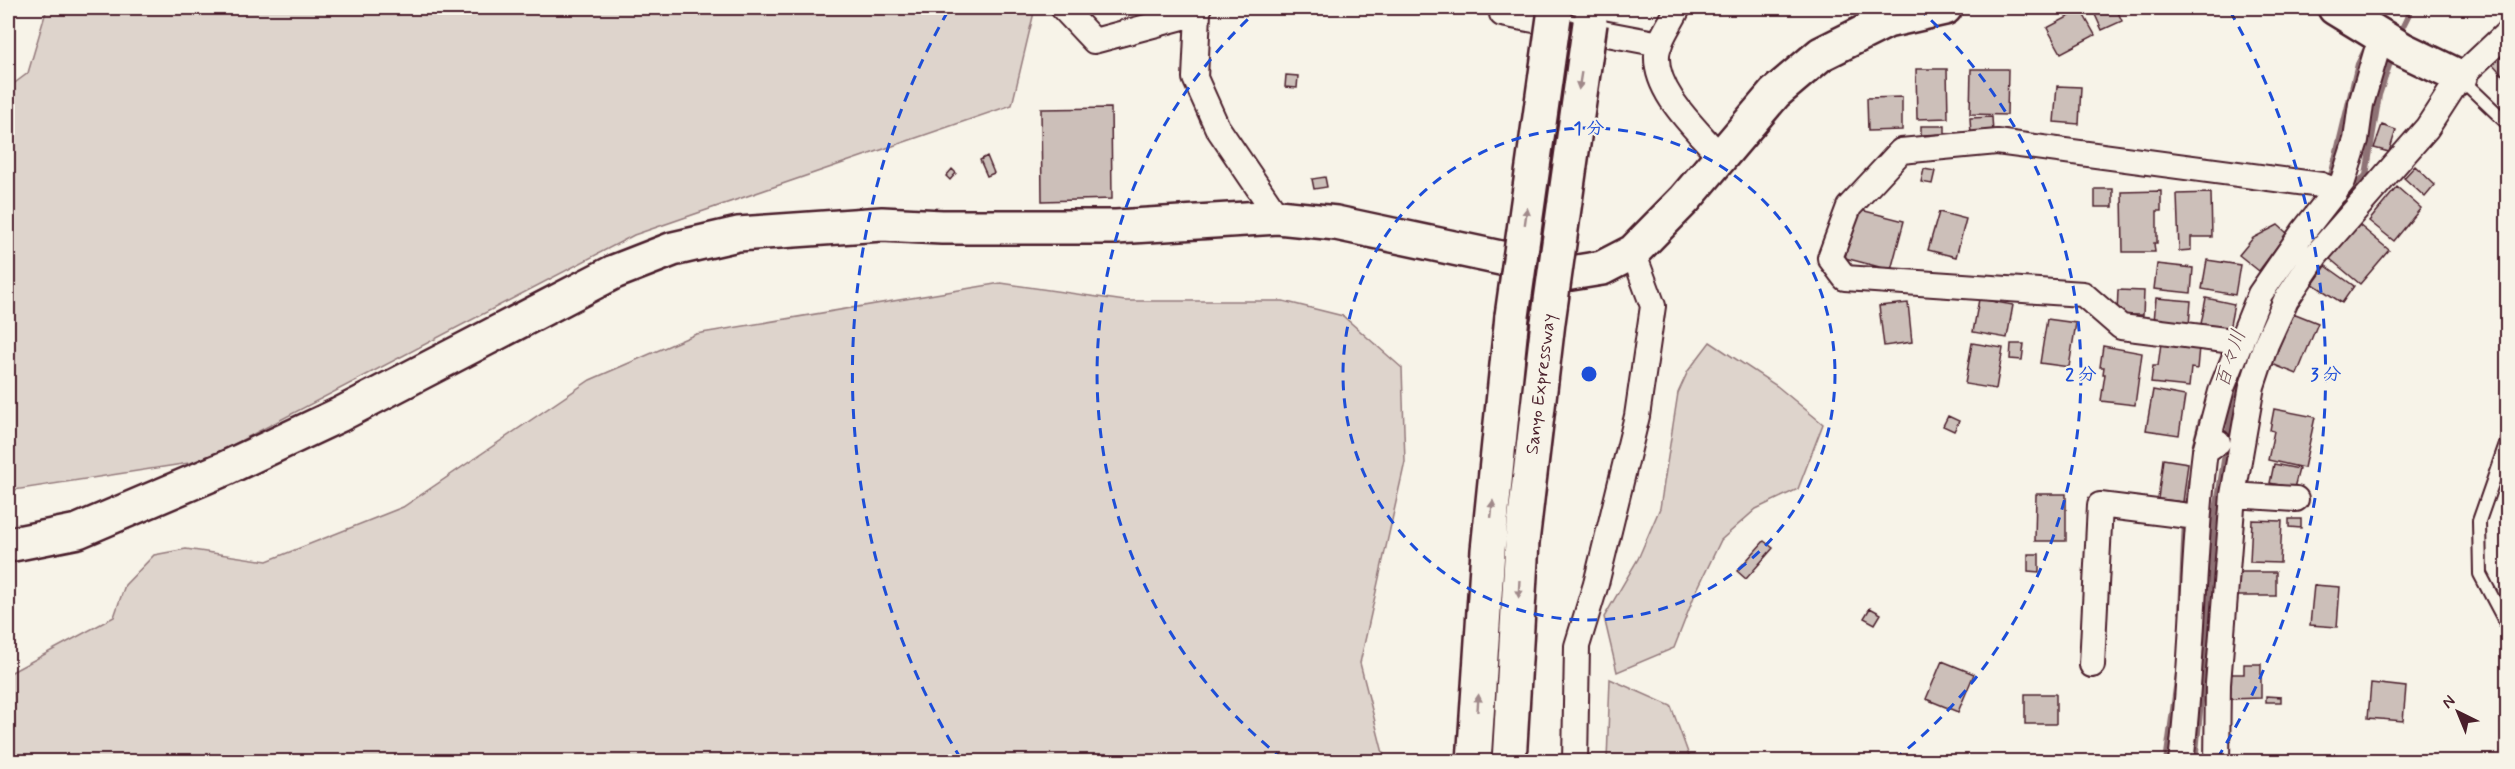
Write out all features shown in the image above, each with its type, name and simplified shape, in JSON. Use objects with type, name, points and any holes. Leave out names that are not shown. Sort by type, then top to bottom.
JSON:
[{"type":"main road","points":[[8,545],[78,531],[226,468],[339,415],[614,272],[673,249],[738,234],[882,224],[942,227],[1116,227],[1278,217],[1336,223],[1570,273],[1602,268],[1633,252],[1775,93],[1821,54],[1887,21],[1945,8]]},
{"type":"main road","points":[[2335,8],[2392,42],[2460,77]]},
{"type":"main road","name":"Sanyo Expressway","points":[[1474,762],[1488,550],[1512,316],[1555,12]]},
{"type":"main road","name":"Sanyo Expressway","points":[[1509,762],[1522,542],[1548,322],[1591,15]]},
{"type":"street","points":[[1064,8],[1094,41],[1198,14],[1195,78],[1217,127],[1278,217]]},
{"type":"street","points":[[1678,8],[1657,53],[1658,69],[1670,96],[1720,157]]},
{"type":"street","points":[[1503,14],[1660,44]]},
{"type":"street","points":[[2181,762],[2190,681],[2189,516],[2209,449],[2233,341],[2260,294],[2303,232],[2343,189],[2427,128],[2460,77],[2508,32]]},
{"type":"street","points":[[2217,762],[2218,684],[2233,495],[2252,386],[2266,344],[2286,300],[2316,255],[2343,189],[2356,140],[2361,104],[2376,52],[2392,42]]},
{"type":"street","points":[[2233,341],[2121,327],[2083,294],[1845,278],[1830,258],[1849,207],[1901,151],[1997,142],[2343,189]]},
{"type":"street","points":[[1575,762],[1577,645],[1596,584],[1636,416],[1653,306],[1633,252]]},
{"type":"street","points":[[2209,449],[2244,423]]},
{"type":"street","points":[[2233,495],[2295,499]]},
{"type":"street","points":[[2092,665],[2100,505],[2189,516]]},
{"type":"street","points":[[2190,681],[2218,684]]},
{"type":"lane","points":[[2460,77],[2508,124]]},
{"type":"lane","points":[[2508,438],[2479,521],[2480,574],[2503,622],[2508,627]]},
{"type":"shaded area","points":[[47,8],[1035,8],[1012,105],[634,235],[202,461],[8,491],[8,88],[28,73]]},
{"type":"shaded area","points":[[1001,283],[1125,301],[1283,301],[1343,316],[1402,368],[1405,462],[1360,663],[1385,761],[8,761],[8,674],[114,617],[125,585],[154,555],[186,549],[267,561],[403,507],[590,380],[696,334]]},
{"type":"shaded area","points":[[1710,342],[1777,386],[1823,424],[1798,489],[1756,509],[1721,540],[1695,594],[1674,648],[1617,672],[1604,617],[1638,559],[1660,508],[1678,393],[1688,371]]},
{"type":"shaded area","points":[[1610,679],[1671,706],[1691,761],[1607,761]]},
{"type":"building","points":[[2092,8],[2116,8],[2122,21],[2102,30]]},
{"type":"building","points":[[2081,10],[2095,35],[2061,53],[2047,28]]},
{"type":"building","points":[[2508,47],[2508,81],[2489,60]]},
{"type":"building","points":[[1916,69],[1947,69],[1948,118],[1917,119]]},
{"type":"building","points":[[1971,69],[2008,69],[2007,115],[1970,114]]},
{"type":"building","points":[[1286,75],[1298,76],[1297,88],[1285,87]]},
{"type":"building","points":[[2057,86],[2081,87],[2079,124],[2054,122]]},
{"type":"building","points":[[1902,97],[1902,130],[1868,131],[1867,98]]},
{"type":"building","points":[[1111,108],[1112,199],[1042,201],[1041,109]]},
{"type":"building","points":[[1992,117],[1993,133],[1971,134],[1970,118]]},
{"type":"building","points":[[2382,125],[2396,130],[2389,152],[2374,148]]},
{"type":"building","points":[[1921,126],[1945,126],[1945,134],[1921,135]]},
{"type":"building","points":[[987,156],[994,173],[987,176],[980,160]]},
{"type":"building","points":[[2415,166],[2435,185],[2425,197],[2404,178]]},
{"type":"building","points":[[952,169],[956,173],[950,180],[946,176]]},
{"type":"building","points":[[1924,169],[1935,171],[1932,184],[1921,182]]},
{"type":"building","points":[[1325,177],[1327,187],[1314,189],[1312,179]]},
{"type":"building","points":[[2397,187],[2421,208],[2394,241],[2369,221]]},
{"type":"building","points":[[2095,189],[2113,189],[2113,207],[2095,207]]},
{"type":"building","points":[[2161,191],[2161,211],[2157,211],[2155,252],[2123,252],[2122,192]]},
{"type":"building","points":[[2211,193],[2212,237],[2191,237],[2191,250],[2179,251],[2177,194]]},
{"type":"building","points":[[1857,209],[1904,221],[1891,270],[1845,258]]},
{"type":"building","points":[[1939,212],[1966,219],[1956,257],[1928,250]]},
{"type":"building","points":[[2358,224],[2389,250],[2360,284],[2329,258]]},
{"type":"building","points":[[2278,225],[2287,233],[2259,271],[2239,255],[2253,238]]},
{"type":"building","points":[[2207,260],[2240,265],[2235,295],[2202,289]]},
{"type":"building","points":[[2157,264],[2193,268],[2191,293],[2154,289]]},
{"type":"building","points":[[2326,266],[2354,286],[2342,303],[2313,284]]},
{"type":"building","points":[[2118,290],[2144,291],[2143,315],[2117,315]]},
{"type":"building","points":[[2156,298],[2191,301],[2189,325],[2154,322]]},
{"type":"building","points":[[2206,298],[2234,304],[2229,330],[2201,324]]},
{"type":"building","points":[[1979,299],[2013,305],[2007,338],[1973,332]]},
{"type":"building","points":[[1908,303],[1912,342],[1884,346],[1879,306]]},
{"type":"building","points":[[2293,313],[2318,323],[2297,374],[2272,364]]},
{"type":"building","points":[[2047,319],[2076,323],[2069,367],[2040,363]]},
{"type":"building","points":[[1972,343],[2003,348],[1996,389],[1965,384]]},
{"type":"building","points":[[2161,343],[2199,347],[2197,369],[2191,368],[2189,387],[2151,383],[2153,366],[2158,366]]},
{"type":"building","points":[[2011,344],[2024,344],[2022,360],[2010,359]]},
{"type":"building","points":[[2103,346],[2142,353],[2135,405],[2101,401],[2105,374],[2103,374],[2104,367],[2100,367]]},
{"type":"building","points":[[2153,390],[2185,396],[2179,435],[2146,430]]},
{"type":"building","points":[[2274,409],[2315,417],[2304,468],[2268,460],[2274,431],[2270,430]]},
{"type":"building","points":[[1948,416],[1959,421],[1954,431],[1943,426]]},
{"type":"building","points":[[2163,459],[2188,463],[2183,502],[2158,499]]},
{"type":"building","points":[[2274,464],[2299,469],[2294,488],[2270,483]]},
{"type":"building","points":[[2036,494],[2066,494],[2066,541],[2035,541]]},
{"type":"building","points":[[2289,519],[2301,519],[2301,528],[2289,527]]},
{"type":"building","points":[[2252,520],[2282,521],[2280,563],[2250,562]]},
{"type":"building","points":[[1764,541],[1773,548],[1746,579],[1737,571]]},
{"type":"building","points":[[2028,554],[2039,554],[2039,572],[2028,571]]},
{"type":"building","points":[[2236,572],[2276,572],[2276,596],[2236,596]]},
{"type":"building","points":[[2314,585],[2340,587],[2337,627],[2310,625]]},
{"type":"building","points":[[1870,608],[1881,614],[1875,624],[1864,618]]},
{"type":"building","points":[[1942,661],[1974,674],[1958,712],[1926,699]]},
{"type":"building","points":[[2244,664],[2261,664],[2261,698],[2229,699],[2228,674],[2244,674]]},
{"type":"building","points":[[2371,683],[2406,687],[2403,721],[2368,718]]},
{"type":"building","points":[[2025,694],[2056,694],[2056,724],[2025,724]]},
{"type":"building","points":[[2266,696],[2281,697],[2281,702],[2266,702]]},
{"type":"waterway","name":"百々川","points":[[2398,36],[2412,8]]},
{"type":"waterway","points":[[2327,182],[2332,172],[2358,64],[2367,46]]},
{"type":"waterway","name":"百々川","points":[[2325,223],[2366,175],[2379,95],[2393,54]]},
{"type":"waterway","name":"百々川","points":[[2261,321],[2280,285]]},
{"type":"waterway","name":"百々川","points":[[2195,762],[2214,523],[2232,410],[2252,345]]},
{"type":"waterway","points":[[2194,448],[2202,417]]},
{"type":"waterway","points":[[2186,510],[2190,481]]},
{"type":"waterway","points":[[2181,612],[2185,520]]},
{"type":"waterway","points":[[2166,762],[2178,673]]}]
